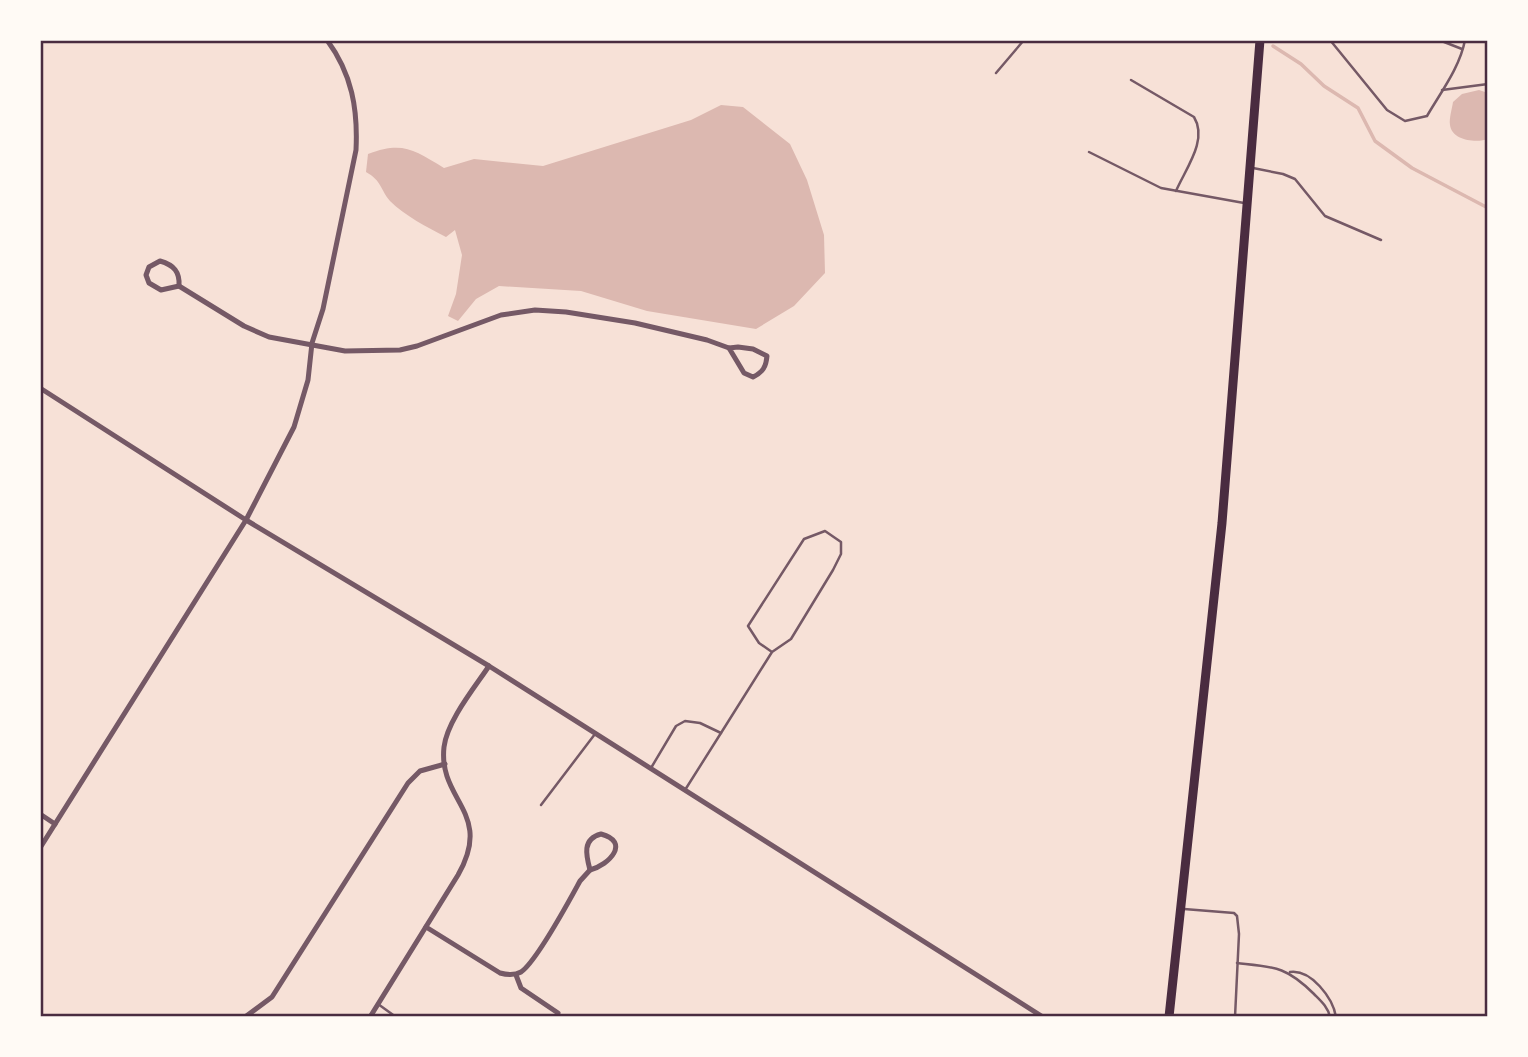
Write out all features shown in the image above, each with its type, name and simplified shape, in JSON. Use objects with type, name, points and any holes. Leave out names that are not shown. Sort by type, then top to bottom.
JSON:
[{"type":"main road","points":[[1170,1017],[1222,523],[1259,40]]},
{"type":"street","points":[[40,848],[246,520],[286,443],[309,380],[312,343],[323,309],[356,150],[357,127],[352,90],[343,64],[327,40]]},
{"type":"street","points":[[179,286],[180,278],[173,267],[160,261],[149,267],[146,275],[155,288],[161,290],[179,286],[244,326],[283,341],[312,343],[345,351],[400,350],[501,315],[535,310],[635,323],[729,348],[753,349],[766,356],[764,369],[760,374],[748,376],[729,348]]},
{"type":"street","points":[[40,388],[246,520],[489,666],[1043,1017]]},
{"type":"street","points":[[370,1017],[458,875],[470,851],[470,827],[449,781],[444,748],[450,729],[489,666]]},
{"type":"street","points":[[245,1017],[272,997],[408,783],[420,771],[445,764]]},
{"type":"street","points":[[40,814],[55,824]]},
{"type":"street","points":[[426,927],[500,973],[516,975],[530,962],[580,881],[590,870],[612,858],[614,842],[609,836],[601,834],[588,841],[586,857],[590,870]]},
{"type":"street","points":[[516,975],[521,988],[558,1013]]},
{"type":"lane","points":[[996,74],[1024,40]]},
{"type":"lane","points":[[1330,40],[1387,110],[1405,121],[1427,116],[1464,50],[1465,40]]},
{"type":"lane","points":[[1439,40],[1464,50]]},
{"type":"lane","points":[[1130,80],[1194,117],[1200,126],[1200,140],[1176,191]]},
{"type":"lane","points":[[1442,90],[1488,84]]},
{"type":"lane","points":[[1089,152],[1161,188],[1247,204]]},
{"type":"lane","points":[[1250,168],[1295,179],[1325,216],[1381,240]]},
{"type":"lane","points":[[685,790],[772,652],[790,639],[833,570],[841,554],[841,542],[825,531],[804,539],[748,626],[759,643],[772,652]]},
{"type":"lane","points":[[651,769],[676,726],[685,721],[699,723],[721,733]]},
{"type":"lane","points":[[541,805],[595,734]]},
{"type":"lane","points":[[1181,909],[1234,913],[1237,916],[1239,934],[1235,1017]]},
{"type":"lane","points":[[1237,963],[1279,968],[1288,972],[1325,1005],[1331,1017]]},
{"type":"lane","points":[[1288,972],[1296,971],[1312,981],[1332,1002],[1336,1017]]},
{"type":"lane","points":[[378,1004],[396,1017]]},
{"type":"shaded area","points":[[1479,90],[1488,93],[1488,139],[1466,140],[1455,134],[1450,125],[1453,102],[1462,94]]},
{"type":"shaded area","points":[[721,105],[743,107],[790,144],[807,180],[824,235],[825,273],[794,306],[756,329],[647,311],[581,291],[499,286],[476,299],[458,321],[448,316],[456,294],[462,255],[455,230],[446,237],[409,216],[390,201],[378,182],[366,172],[368,154],[390,148],[408,149],[444,168],[474,159],[543,166],[691,120]]},
{"type":"waterway","points":[[1273,46],[1301,64],[1324,86],[1358,108],[1375,141],[1412,168],[1488,208]]}]
